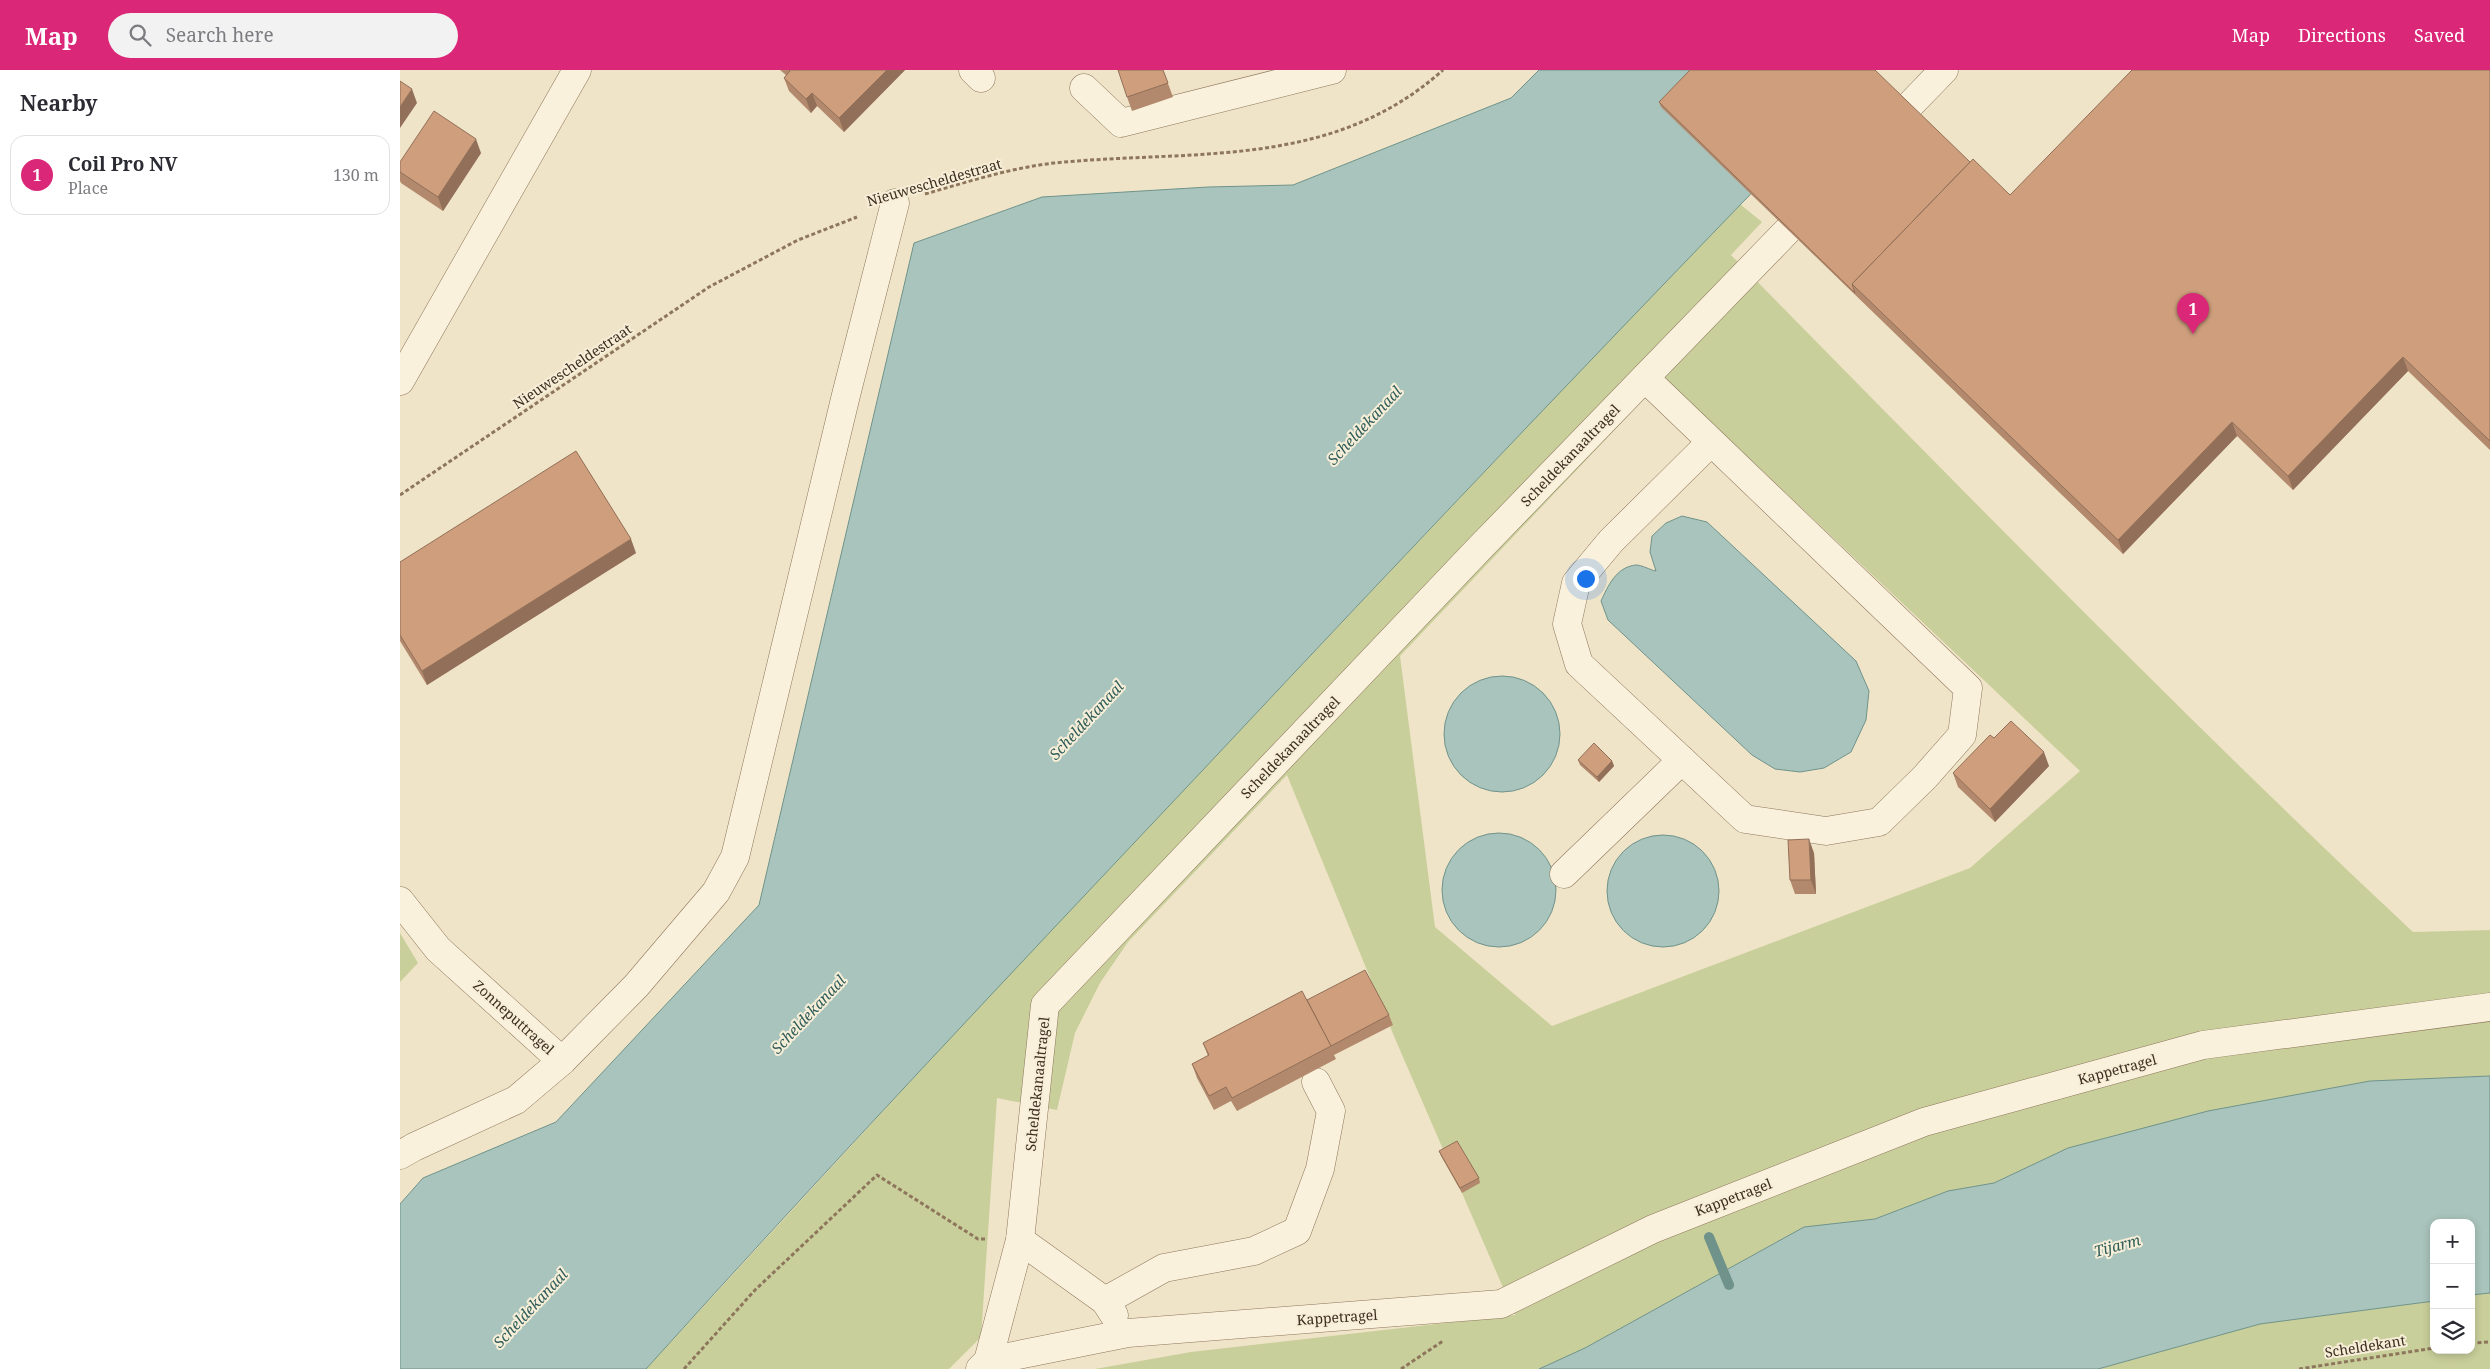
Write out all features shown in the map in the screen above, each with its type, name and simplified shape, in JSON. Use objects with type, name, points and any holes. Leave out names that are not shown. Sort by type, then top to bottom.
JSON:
[{"type":"street","points":[[400,381],[577,70]]},
{"type":"street","points":[[1084,88],[1121,123],[1332,70]]},
{"type":"street","points":[[1909,106],[1944,70]]},
{"type":"street","points":[[562,1060],[636,986],[654,965],[716,892],[735,857],[846,395],[895,203]]},
{"type":"street","name":"Scheldekanaaltragel","points":[[984,1365],[1020,1240],[1045,1006],[1788,230]]},
{"type":"street","points":[[1645,378],[1968,688],[1962,735],[1925,777],[1879,822],[1826,830],[1745,819],[1579,664],[1567,624],[1576,583],[1610,542],[1711,442]]},
{"type":"street","points":[[1564,874],[1682,760]]},
{"type":"street","name":"Zonneputtragel","points":[[400,901],[438,949],[562,1060],[516,1100],[414,1147],[400,1156]]},
{"type":"street","name":"Kappetragel","points":[[984,1365],[1128,1333],[1500,1304],[1652,1229],[1924,1122],[2203,1046],[2490,1007]]},
{"type":"street","points":[[1105,1301],[1164,1268],[1254,1251],[1296,1231],[1320,1169],[1331,1112],[1316,1082]]},
{"type":"street","points":[[1020,1240],[1105,1301],[1128,1333]]},
{"type":"path","name":"Nieuwescheldestraat","points":[[400,495],[709,287],[798,240],[895,203],[994,175],[1053,163],[1183,157],[1262,149],[1320,137],[1372,118],[1419,91],[1442,70]]},
{"type":"path","points":[[684,1369],[755,1290],[877,1175],[978,1239],[1020,1240]]},
{"type":"path","points":[[2475,1343],[2490,1342]]},
{"type":"path","name":"Scheldekant","points":[[2299,1369],[2430,1349]]},
{"type":"green space","points":[[1740,204],[1762,222],[1731,255],[2239,766],[2413,932],[2490,930],[2490,1076],[2370,1081],[2068,1148],[1994,1183],[1948,1191],[1875,1219],[1804,1227],[1585,1348],[1539,1369],[1095,1369],[1191,1352],[1515,1315],[1396,1041],[1287,775],[1128,942],[1100,983],[1075,1033],[1057,1110],[997,1098],[981,1337],[949,1369],[646,1369],[964,1023],[1639,308]],"holes":[[[1664,378],[2080,771],[1970,868],[1552,1026],[1435,927],[1400,656]]]},
{"type":"green space","points":[[400,933],[418,963],[400,982]]},
{"type":"green space","points":[[2490,1293],[2490,1369],[2098,1369],[2260,1324],[2430,1302],[2430,1354],[2475,1354],[2475,1295]]},
{"type":"water","name":"Scheldekanaal","points":[[1539,70],[1871,70],[1368,594],[783,1218],[646,1369],[400,1369],[400,1204],[423,1178],[556,1122],[759,905],[914,243],[1042,197],[1208,187],[1293,185],[1511,98]]},
{"type":"water","points":[[1682,516],[1707,522],[1856,661],[1869,691],[1866,720],[1851,752],[1824,768],[1800,772],[1775,769],[1752,755],[1608,620],[1601,601],[1614,578],[1623,569],[1636,565],[1656,571],[1650,552],[1652,536],[1666,523]]},
{"type":"water","points":[[1502,676],[1524,681],[1543,693],[1555,712],[1560,734],[1555,756],[1543,775],[1524,787],[1502,792],[1480,787],[1461,775],[1449,756],[1444,734],[1449,712],[1461,693],[1480,681]]},
{"type":"water","points":[[1499,833],[1521,837],[1540,849],[1552,868],[1556,890],[1552,912],[1540,931],[1521,943],[1499,947],[1477,943],[1458,931],[1446,912],[1442,890],[1446,868],[1458,849],[1477,837]]},
{"type":"water","points":[[1663,835],[1684,839],[1703,851],[1715,870],[1719,891],[1715,912],[1703,931],[1684,943],[1663,947],[1642,943],[1623,931],[1611,912],[1607,891],[1611,870],[1623,851],[1642,839]]},
{"type":"water","name":"Tijarm","points":[[2490,1076],[2490,1293],[2475,1295],[2475,1219],[2430,1219],[2430,1302],[2260,1324],[2098,1369],[1539,1369],[1585,1348],[1804,1227],[1875,1219],[1948,1191],[1994,1183],[2068,1148],[2208,1111],[2370,1081]]},
{"type":"building","points":[[789,70],[887,70],[839,118],[812,93],[806,99],[784,78]]},
{"type":"building","points":[[1118,70],[1163,70],[1168,83],[1127,97]]},
{"type":"building","points":[[1690,70],[1875,70],[1970,162],[1852,284],[1855,293],[1659,102]]},
{"type":"building","points":[[2132,70],[2490,70],[2490,441],[2403,357],[2288,476],[2232,422],[2118,540],[1852,284],[1973,159],[2010,195]]},
{"type":"building","points":[[400,81],[412,89],[400,107]]},
{"type":"building","points":[[434,111],[476,139],[438,197],[400,172],[400,162]]},
{"type":"building","points":[[576,451],[631,539],[422,671],[400,635],[400,562]]},
{"type":"building","points":[[2011,721],[2044,752],[1990,809],[1953,773],[1990,735],[1994,738]]},
{"type":"building","points":[[1594,743],[1612,761],[1597,777],[1578,760]]},
{"type":"building","points":[[1809,839],[1811,880],[1790,880],[1788,840]]},
{"type":"building","points":[[1365,970],[1389,1015],[1331,1046],[1307,1000]]},
{"type":"building","points":[[1302,991],[1331,1046],[1232,1098],[1226,1087],[1209,1096],[1192,1064],[1209,1055],[1203,1043]]},
{"type":"building","points":[[1457,1141],[1479,1178],[1460,1188],[1439,1151]]},
{"type":"waterway","points":[[1709,1237],[1729,1285]]},
{"type":"place","name":"Coil Pro NV","points":[[2193,334]]}]
